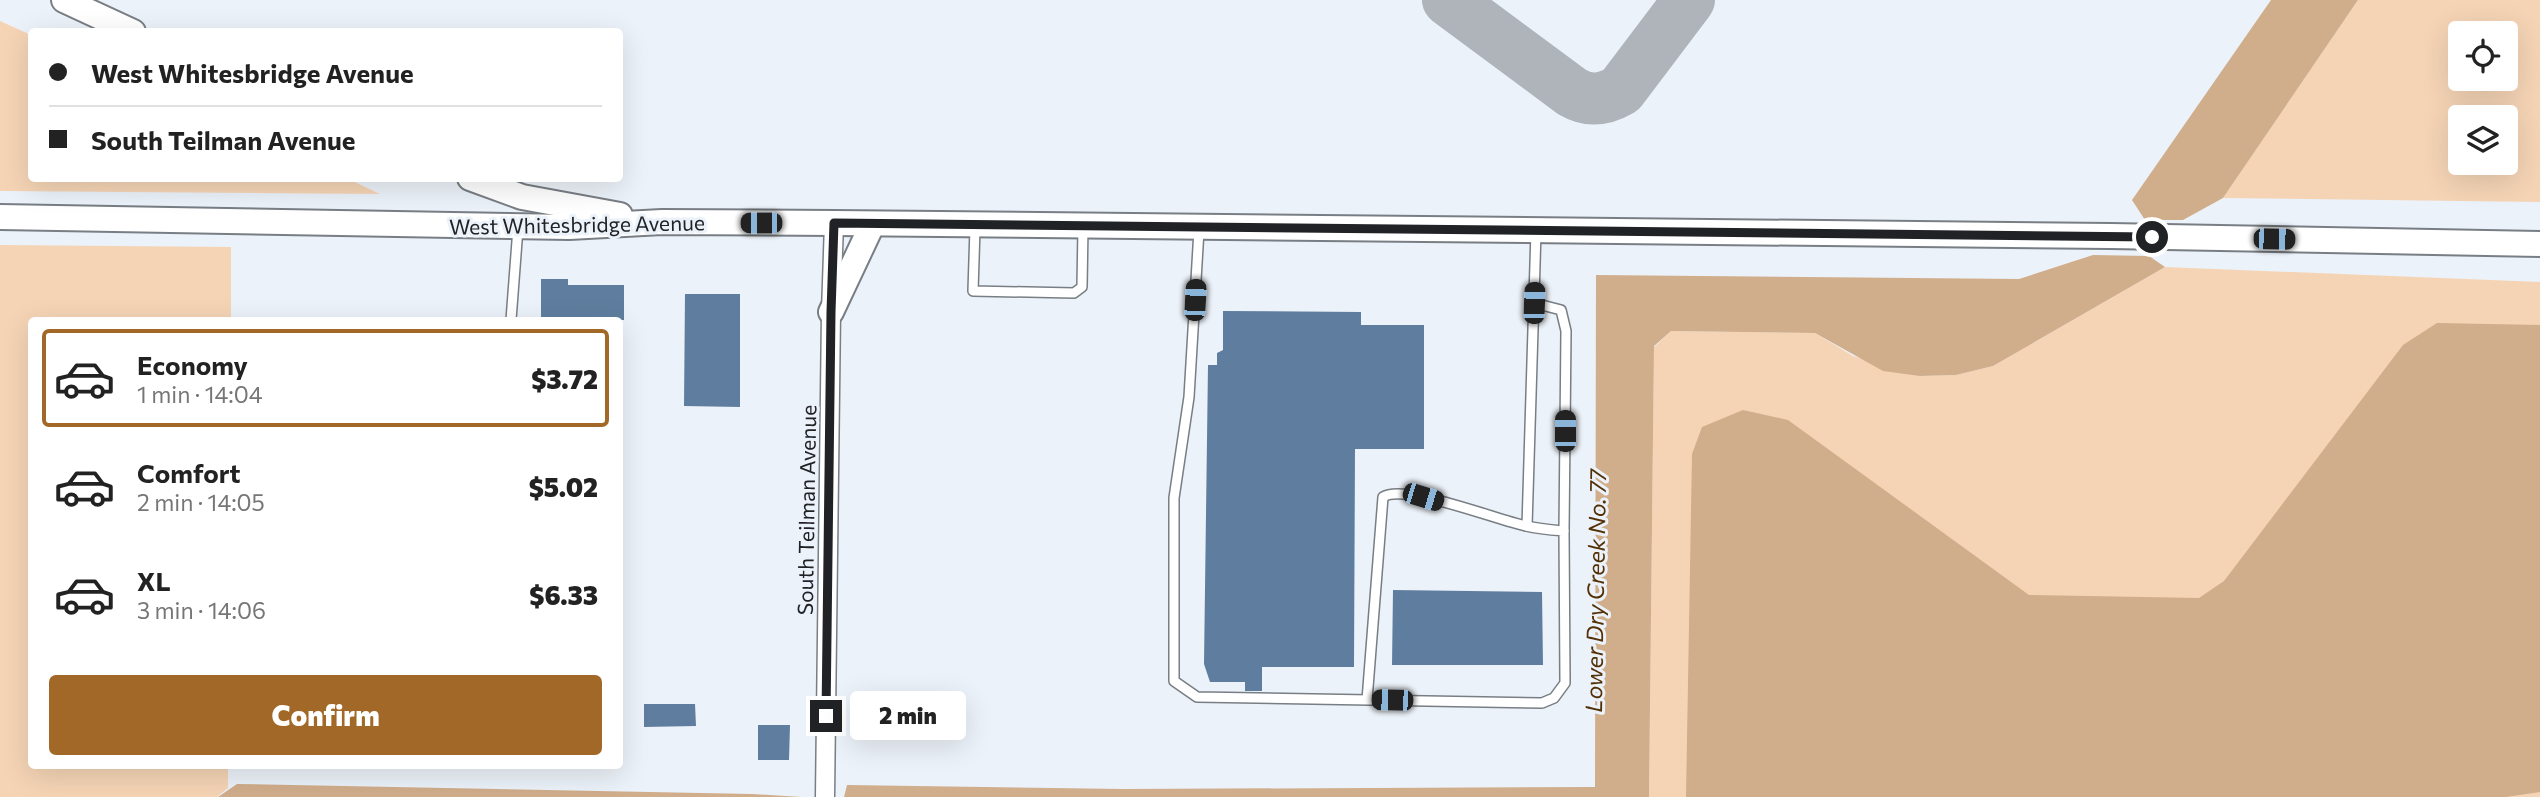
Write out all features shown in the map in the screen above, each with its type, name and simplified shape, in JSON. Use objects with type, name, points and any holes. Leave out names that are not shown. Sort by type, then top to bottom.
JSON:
[{"type":"main road","points":[[64,0],[124,28]]},
{"type":"main road","points":[[481,182],[522,197],[662,222]]},
{"type":"main road","name":"West Whitesbridge Avenue","points":[[0,217],[569,227],[662,222],[834,223],[2111,236],[2540,244]]},
{"type":"main road","points":[[831,312],[872,225]]},
{"type":"street","name":"South Teilman Avenue","points":[[825,797],[834,223]]},
{"type":"lane","points":[[511,317],[518,226]]},
{"type":"lane","points":[[975,226],[973,291],[1074,293],[1082,287],[1083,227]]},
{"type":"lane","points":[[1199,228],[1189,397],[1174,498],[1174,681],[1197,697],[1542,703],[1554,698],[1565,683],[1566,331],[1560,310],[1534,303]]},
{"type":"lane","points":[[1527,526],[1536,230]]},
{"type":"lane","points":[[1367,700],[1383,497],[1390,492],[1423,497],[1527,526],[1564,531]]},
{"type":"shaded area","points":[[2271,0],[2358,0],[2223,198],[2183,220],[2145,220],[2132,200]]},
{"type":"shaded area","points":[[2358,0],[2540,0],[2540,202],[2223,198]]},
{"type":"shaded area","points":[[0,21],[28,34],[28,182],[354,182],[380,194],[0,191]]},
{"type":"shaded area","points":[[0,245],[231,247],[231,317],[28,317],[28,769],[228,769],[228,788],[217,797],[0,797]]},
{"type":"shaded area","points":[[2093,255],[2149,256],[2165,267],[1993,366],[1956,375],[1920,376],[1883,371],[1815,333],[1671,331],[1654,346],[1649,797],[844,797],[847,785],[1123,789],[1595,787],[1596,275],[2019,279]]},
{"type":"shaded area","points":[[2165,267],[2540,282],[2540,797],[1649,797],[1654,347],[1671,331],[1815,333],[1853,356],[1920,376],[1956,375],[1993,366]]},
{"type":"shaded area","points":[[2437,323],[2540,325],[2540,792],[2506,797],[1686,797],[1692,454],[1702,427],[1743,410],[1788,420],[2029,595],[2199,598],[2224,581],[2403,345]]},
{"type":"shaded area","points":[[237,784],[752,794],[801,797],[218,797]]},
{"type":"building","points":[[541,279],[568,279],[568,285],[624,285],[624,320],[623,317],[541,317]]},
{"type":"building","points":[[685,294],[740,294],[740,407],[684,406]]},
{"type":"building","points":[[1223,311],[1361,312],[1361,325],[1424,325],[1424,449],[1355,449],[1354,667],[1262,667],[1262,691],[1245,691],[1245,682],[1210,682],[1204,664],[1208,365],[1217,365],[1217,353],[1223,350]]},
{"type":"building","points":[[1393,590],[1542,592],[1543,665],[1392,665]]},
{"type":"building","points":[[644,704],[695,704],[696,726],[644,727]]},
{"type":"building","points":[[758,725],[790,725],[789,760],[758,760]]},
{"type":"taxiway","points":[[1448,0],[1572,92],[1596,99],[1621,90],[1689,0]]},
{"type":"route","points":[[826,716],[834,223],[2152,237]]},
{"type":"water label","name":"Lower Dry Creek No. 77","points":[[1595,591]]}]
